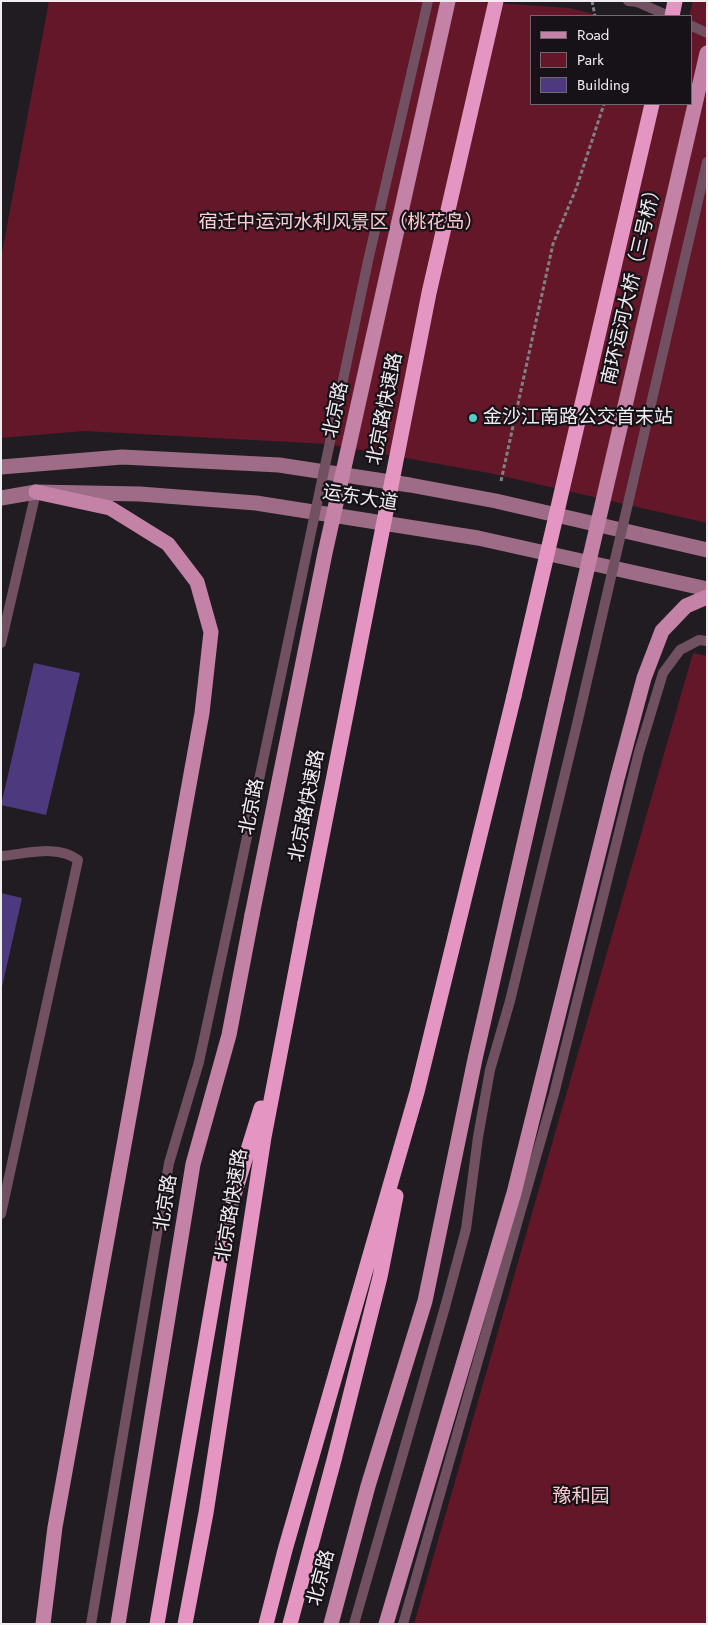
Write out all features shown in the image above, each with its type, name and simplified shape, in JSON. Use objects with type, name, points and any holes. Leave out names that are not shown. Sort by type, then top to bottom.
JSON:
[{"type":"highway","name":"北京路快速路","points":[[185,1624],[206,1513],[264,1136],[429,293],[496,1]]},
{"type":"highway","points":[[670,15],[675,1]]},
{"type":"highway","name":"南环运河大桥（三号桥）","points":[[417,1092],[514,696],[652,105]]},
{"type":"highway","points":[[157,1624],[228,1214],[285,1027]]},
{"type":"highway","points":[[266,1624],[285,1550],[417,1092]]},
{"type":"highway","points":[[290,1624],[380,1277],[417,1092]]},
{"type":"main road","name":"北京路","points":[[118,1624],[193,1164],[229,1035],[325,553],[448,1]]},
{"type":"main road","name":"南环运河大桥（三号桥）","points":[[557,699],[707,53]]},
{"type":"main road","name":"运东大道","points":[[1,467],[122,457],[279,465],[410,485],[496,501],[707,550]]},
{"type":"main road","name":"运东大道","points":[[1,498],[36,492],[140,494],[256,503],[478,538],[707,589]]},
{"type":"main road","points":[[36,492],[110,508],[168,544],[197,582],[211,632],[202,713],[55,1527],[43,1624]]},
{"type":"main road","points":[[386,1624],[514,1193],[616,779],[644,678],[662,631],[686,606],[707,597]]},
{"type":"main road","name":"北京路","points":[[331,1624],[368,1486],[426,1301],[475,1059],[557,699]]},
{"type":"lane","points":[[91,1624],[168,1163],[199,1062],[366,270],[428,1]]},
{"type":"lane","points":[[628,1],[637,2],[668,15]]},
{"type":"lane","points":[[693,26],[707,33]]},
{"type":"lane","points":[[354,1624],[466,1229],[478,1137],[490,1070],[510,1001],[577,724],[707,162]]},
{"type":"lane","points":[[1,642],[36,492]]},
{"type":"lane","points":[[403,1624],[551,1103],[634,771],[663,672],[680,650],[699,640],[707,641]]},
{"type":"lane","points":[[1,856],[57,851],[70,854],[78,860],[1,1214]]},
{"type":"path","points":[[592,1],[595,15]]},
{"type":"path","points":[[496,501],[553,244],[576,189],[604,105]]},
{"type":"green space","name":"宿迁中运河水利风景区（桃花岛）","points":[[49,1],[466,1],[570,8],[597,15],[530,15],[530,105],[693,105],[693,15],[689,15],[693,1],[707,1],[707,523],[489,473],[327,444],[84,431],[1,438],[1,258]]},
{"type":"green space","name":"豫和园","points":[[693,653],[707,656],[707,1624],[414,1624]]},
{"type":"building","points":[[34,663],[80,673],[46,815],[1,805]]},
{"type":"building","points":[[1,893],[22,898],[2,987],[1,987]]},
{"type":"place","name":"金沙江南路公交首末站","points":[[473,418]]}]
